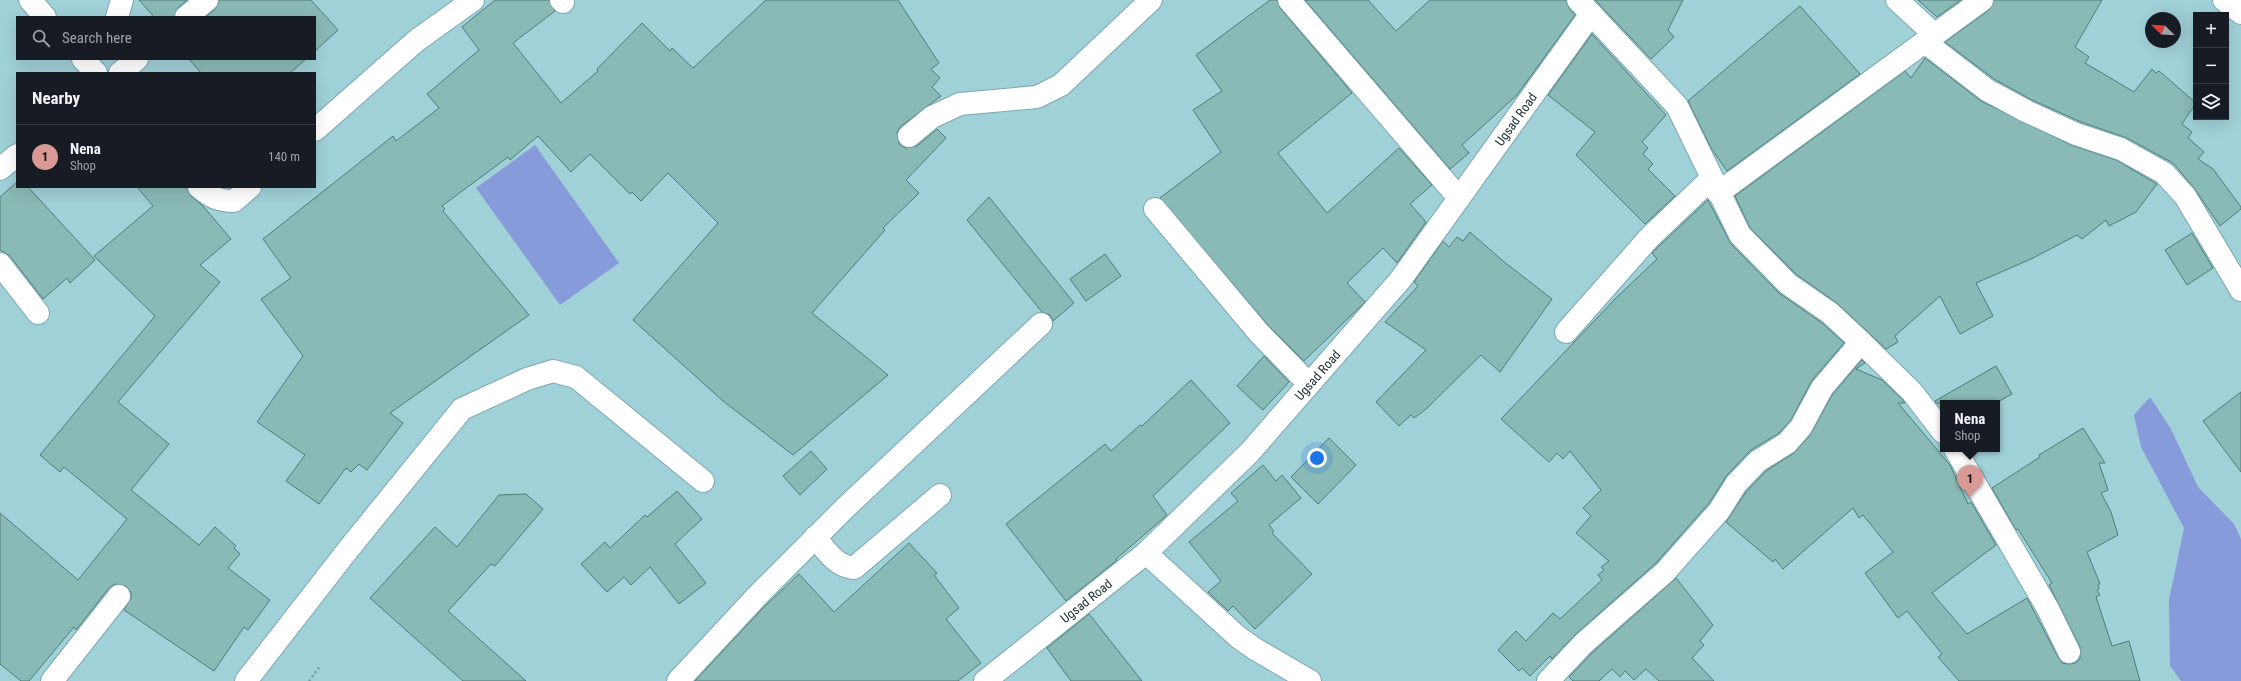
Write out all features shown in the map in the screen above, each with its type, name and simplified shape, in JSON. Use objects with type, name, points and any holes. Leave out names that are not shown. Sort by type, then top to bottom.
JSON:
[{"type":"street","points":[[30,0],[45,16]]},
{"type":"street","points":[[117,16],[122,0]]},
{"type":"street","points":[[187,16],[207,0]]},
{"type":"street","points":[[316,129],[416,41],[473,0]]},
{"type":"street","points":[[909,136],[932,117],[960,104],[1037,97],[1061,85],[1151,0]]},
{"type":"street","points":[[1289,0],[1459,198]]},
{"type":"street","points":[[1897,0],[1930,39],[1988,90],[2026,111],[2076,134],[2121,149],[2164,173],[2184,196],[2241,290]]},
{"type":"street","points":[[1566,332],[1649,238],[1715,186],[1930,39],[1982,0]]},
{"type":"street","points":[[2224,0],[2241,13]]},
{"type":"street","points":[[1584,7],[1677,106],[1740,235],[1788,284],[1830,313],[1861,342],[1912,392],[1940,428]]},
{"type":"street","name":"Ugsad Road","points":[[986,681],[1146,553],[1250,452],[1401,279],[1459,198],[1584,7]]},
{"type":"street","points":[[121,72],[136,60]]},
{"type":"street","points":[[0,169],[16,156]]},
{"type":"street","points":[[200,188],[207,195],[220,201],[234,201],[249,188]]},
{"type":"street","points":[[1156,209],[1259,333],[1309,384]]},
{"type":"street","points":[[0,264],[38,313]]},
{"type":"street","points":[[678,681],[815,537],[1041,324]]},
{"type":"street","points":[[1548,681],[1584,642],[1665,572],[1719,511],[1736,484],[1758,461],[1787,443],[1797,432],[1822,388],[1861,342]]},
{"type":"street","points":[[246,681],[462,409],[527,379],[553,371],[576,377],[703,481]]},
{"type":"street","points":[[1957,452],[2048,609],[2069,652]]},
{"type":"street","points":[[815,537],[836,562],[843,567],[854,568],[940,495]]},
{"type":"street","points":[[1146,553],[1238,637],[1254,649],[1310,681]]},
{"type":"street","points":[[52,681],[119,596]]},
{"type":"path","points":[[309,681],[320,666]]},
{"type":"shaded area","points":[[535,145],[619,263],[560,305],[476,188]]},
{"type":"shaded area","points":[[2150,397],[2171,429],[2198,487],[2234,524],[2241,539],[2241,681],[2181,681],[2170,666],[2169,600],[2184,528],[2141,447],[2134,415]]},
{"type":"building","points":[[139,0],[187,0],[178,8],[174,16],[153,16]]},
{"type":"building","points":[[219,0],[311,0],[338,30],[316,50],[316,16],[207,16],[215,9]]},
{"type":"building","points":[[495,0],[549,0],[555,11],[513,43],[561,103],[598,71],[597,69],[642,23],[670,51],[672,48],[693,68],[766,0],[898,0],[939,63],[931,69],[940,78],[932,87],[941,96],[901,126],[897,132],[899,144],[905,148],[917,146],[937,129],[946,138],[906,180],[919,193],[883,228],[885,230],[812,313],[888,375],[793,455],[723,401],[633,320],[718,223],[668,173],[641,201],[632,192],[630,194],[590,154],[571,172],[538,136],[510,160],[508,157],[442,206],[445,209],[443,211],[529,315],[390,413],[403,423],[367,470],[359,464],[351,472],[346,468],[319,504],[286,481],[305,455],[257,422],[303,356],[261,299],[291,278],[263,239],[393,136],[396,141],[439,108],[427,94],[479,50],[462,27]]},
{"type":"building","points":[[1270,0],[1277,0],[1280,8],[1352,93],[1278,153],[1327,213],[1399,148],[1432,185],[1410,204],[1426,222],[1397,263],[1383,248],[1347,283],[1365,302],[1304,361],[1268,325],[1160,198],[1221,152],[1193,110],[1222,91],[1196,55]]},
{"type":"building","points":[[1305,0],[1368,0],[1396,31],[1430,0],[1566,0],[1569,8],[1575,15],[1517,95],[1462,145],[1469,153],[1450,169]]},
{"type":"building","points":[[1595,0],[1683,0],[1668,30],[1674,37],[1651,59]]},
{"type":"building","points":[[1918,0],[1961,0],[1937,17]]},
{"type":"building","points":[[1994,0],[2102,0],[2075,47],[2089,57],[2085,63],[2134,92],[2152,69],[2156,73],[2159,71],[2193,100],[2193,108],[2182,124],[2192,132],[2188,138],[2204,152],[2198,159],[2213,169],[2241,209],[2220,226],[2194,188],[2173,163],[2127,138],[2081,122],[2032,100],[1994,79],[1945,42],[1989,10]]},
{"type":"building","points":[[1800,6],[1860,74],[1727,171],[1711,148],[1688,101]]},
{"type":"building","points":[[1592,34],[1666,115],[1642,142],[1648,148],[1643,154],[1653,164],[1648,169],[1675,196],[1645,224],[1576,155],[1595,132],[1548,95]]},
{"type":"building","points":[[1925,58],[1981,101],[2071,145],[2116,160],[2157,184],[2136,212],[2109,226],[2106,220],[2082,239],[2077,235],[2031,259],[1976,283],[1993,316],[1960,334],[1940,296],[1895,336],[1898,342],[1886,349],[1838,304],[1796,274],[1750,228],[1735,196],[1905,71],[1911,78]]},
{"type":"building","points":[[190,60],[305,60],[291,72],[200,72]]},
{"type":"building","points":[[16,183],[16,188],[29,188],[95,260],[70,283],[67,278],[43,299],[10,256],[0,250],[0,197]]},
{"type":"building","points":[[138,188],[187,188],[191,196],[202,205],[231,239],[200,265],[220,282],[118,402],[169,444],[131,490],[199,545],[215,527],[236,546],[234,548],[240,554],[228,568],[270,600],[248,630],[244,627],[214,671],[124,610],[131,598],[131,592],[126,586],[115,584],[109,588],[76,630],[74,627],[29,681],[21,681],[0,664],[0,513],[78,580],[127,519],[64,467],[60,472],[40,455],[155,316],[94,256],[153,206]]},
{"type":"building","points":[[989,197],[1074,303],[1053,321],[1050,315],[1042,312],[967,220]]},
{"type":"building","points":[[1708,200],[1731,244],[1779,293],[1822,323],[1844,343],[1812,380],[1791,420],[1779,433],[1751,450],[1727,475],[1709,503],[1656,563],[1576,634],[1552,659],[1550,656],[1530,676],[1522,668],[1519,671],[1498,650],[1516,631],[1526,641],[1553,613],[1560,619],[1602,580],[1598,575],[1604,570],[1601,567],[1609,561],[1576,533],[1591,516],[1583,508],[1601,490],[1570,451],[1563,459],[1557,453],[1549,462],[1501,419],[1617,297],[1657,259],[1652,253]]},
{"type":"building","points":[[1470,232],[1503,261],[1552,299],[1500,372],[1481,355],[1425,410],[1414,418],[1411,415],[1399,426],[1376,402],[1426,350],[1385,322],[1418,286],[1414,282],[1443,241],[1449,247],[1457,237],[1463,241]]},
{"type":"building","points":[[2192,233],[2213,268],[2187,285],[2165,250]]},
{"type":"building","points":[[1105,254],[1121,276],[1086,301],[1070,279]]},
{"type":"building","points":[[1264,356],[1289,382],[1263,410],[1237,386]]},
{"type":"building","points":[[1862,360],[1865,363],[1856,369],[1882,380],[1903,400],[1905,403],[1898,403],[1950,465],[1968,504],[1971,502],[1996,545],[1932,593],[1967,634],[2027,598],[2058,657],[2062,663],[2069,664],[2075,663],[2080,659],[2080,647],[2049,585],[2052,583],[2018,529],[2016,530],[1992,488],[2040,457],[2039,455],[2083,428],[2105,463],[2099,463],[2108,490],[2101,493],[2111,512],[2118,535],[2087,552],[2100,584],[2098,584],[2099,589],[2097,590],[2100,595],[2096,597],[2112,646],[2129,641],[2140,681],[1959,681],[1938,657],[1942,654],[1907,611],[1898,618],[1865,573],[1893,552],[1863,515],[1859,518],[1853,508],[1783,569],[1775,559],[1773,562],[1726,522],[1746,492],[1766,471],[1794,453],[1810,435],[1832,395]]},
{"type":"building","points":[[1996,366],[2012,394],[2000,401],[1940,400],[1940,403],[1936,403],[1935,401]]},
{"type":"building","points":[[1191,380],[1230,423],[1153,496],[1167,515],[1116,559],[1117,560],[1066,601],[1006,524],[1105,444],[1111,451],[1140,425],[1142,426]]},
{"type":"building","points":[[2241,392],[2241,472],[2203,421]]},
{"type":"building","points":[[1329,438],[1356,465],[1318,504],[1291,477]]},
{"type":"building","points":[[811,451],[827,469],[800,495],[783,476]]},
{"type":"building","points":[[1263,465],[1276,481],[1282,475],[1301,498],[1269,525],[1274,531],[1272,533],[1312,574],[1255,629],[1233,606],[1228,611],[1208,592],[1221,581],[1189,542],[1238,501],[1231,493]]},
{"type":"building","points":[[677,491],[702,519],[675,544],[706,583],[679,604],[650,567],[631,585],[624,577],[607,592],[581,564],[605,542],[610,548],[645,515],[647,517]]},
{"type":"building","points":[[526,494],[543,509],[495,566],[491,564],[448,611],[526,681],[463,681],[370,598],[435,527],[457,547],[499,495]]},
{"type":"building","points":[[909,543],[937,573],[934,575],[959,608],[946,619],[981,663],[958,681],[695,681],[762,609],[799,574],[834,612]]},
{"type":"building","points":[[1676,578],[1713,625],[1700,641],[1704,645],[1692,658],[1714,681],[1659,681],[1646,669],[1634,680],[1625,671],[1620,677],[1612,669],[1599,681],[1573,681],[1569,677],[1593,652]]},
{"type":"building","points":[[1089,614],[1142,681],[1071,681],[1047,648]]},
{"type":"place","name":"Nena","points":[[1970,498]]}]
